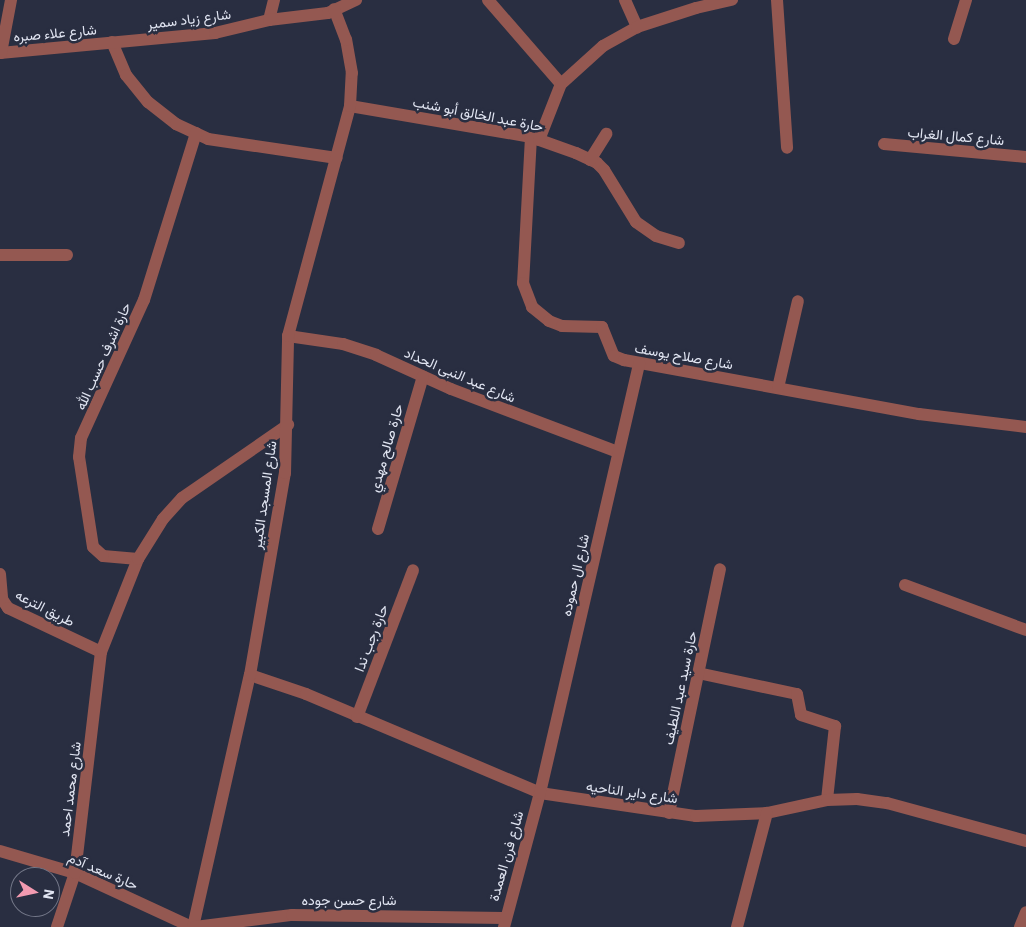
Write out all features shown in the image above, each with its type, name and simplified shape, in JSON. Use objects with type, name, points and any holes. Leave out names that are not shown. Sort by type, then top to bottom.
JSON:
[{"type":"street","points":[[0,53],[10,0]]},
{"type":"street","points":[[269,20],[274,0]]},
{"type":"street","name":"شارع زياد سمير","points":[[112,42],[215,33],[269,20],[334,10],[356,0]]},
{"type":"street","points":[[488,0],[561,84]]},
{"type":"street","points":[[625,0],[637,27]]},
{"type":"street","points":[[535,139],[561,84],[604,46],[637,27],[696,8],[732,0]]},
{"type":"street","points":[[777,0],[787,148]]},
{"type":"street","points":[[954,39],[966,0]]},
{"type":"street","name":"شارع المسجد الكبير","points":[[193,927],[250,675],[285,472],[288,425],[285,376],[288,336],[350,106],[352,73],[346,40],[334,10]]},
{"type":"street","points":[[112,42],[126,75],[148,102],[176,124],[208,138],[337,158]]},
{"type":"street","name":"شارع علاء صبره","points":[[0,53],[112,42]]},
{"type":"street","name":"حارة عبد الخالق أبو شنب","points":[[350,106],[535,139],[590,160],[604,170],[636,222],[656,236],[679,242]]},
{"type":"street","name":"حارة اشرف حسب الله","points":[[138,559],[103,556],[93,547],[78,458],[81,438],[144,300],[196,133]]},
{"type":"street","points":[[590,160],[606,134]]},
{"type":"street","name":"شارع صلاح يوسف","points":[[535,139],[523,284],[525,294],[538,314],[548,321],[562,326],[602,327],[614,356],[639,363],[919,414],[1026,427]]},
{"type":"street","name":"شارع كمال الغراب","points":[[884,144],[1026,157]]},
{"type":"street","points":[[0,255],[67,255]]},
{"type":"street","points":[[778,388],[798,301]]},
{"type":"street","name":"شارع عبد النبى الحداد","points":[[288,336],[343,344],[618,452]]},
{"type":"street","name":"شارع ال حموده","points":[[540,794],[639,363]]},
{"type":"street","name":"حارة صالح مهدي","points":[[378,529],[423,376]]},
{"type":"street","name":"شارع محمد احمد","points":[[57,927],[75,873],[100,652],[138,559],[163,519],[182,498],[288,425]]},
{"type":"street","name":"حارة سيد عبد اللطيف","points":[[670,813],[720,569]]},
{"type":"street","name":"حارة رجب ندا","points":[[357,717],[413,570]]},
{"type":"street","name":"طريق الترعه","points":[[0,574],[2,598],[8,608],[100,652]]},
{"type":"street","points":[[905,585],[1026,630]]},
{"type":"street","points":[[698,673],[796,694],[801,715],[835,726],[827,800]]},
{"type":"street","name":"شارع داير الناحيه","points":[[250,675],[357,717],[540,794],[696,816],[767,813],[827,800],[887,804],[1026,841]]},
{"type":"street","name":"شارع فرن العمدة","points":[[504,922],[540,794]]},
{"type":"street","points":[[737,927],[767,813]]},
{"type":"street","name":"حارة سعد آدم","points":[[0,851],[75,873],[193,927]]},
{"type":"street","points":[[1020,927],[1026,912]]},
{"type":"street","name":"شارع حسن جوده","points":[[193,927],[292,915],[504,922]]}]
